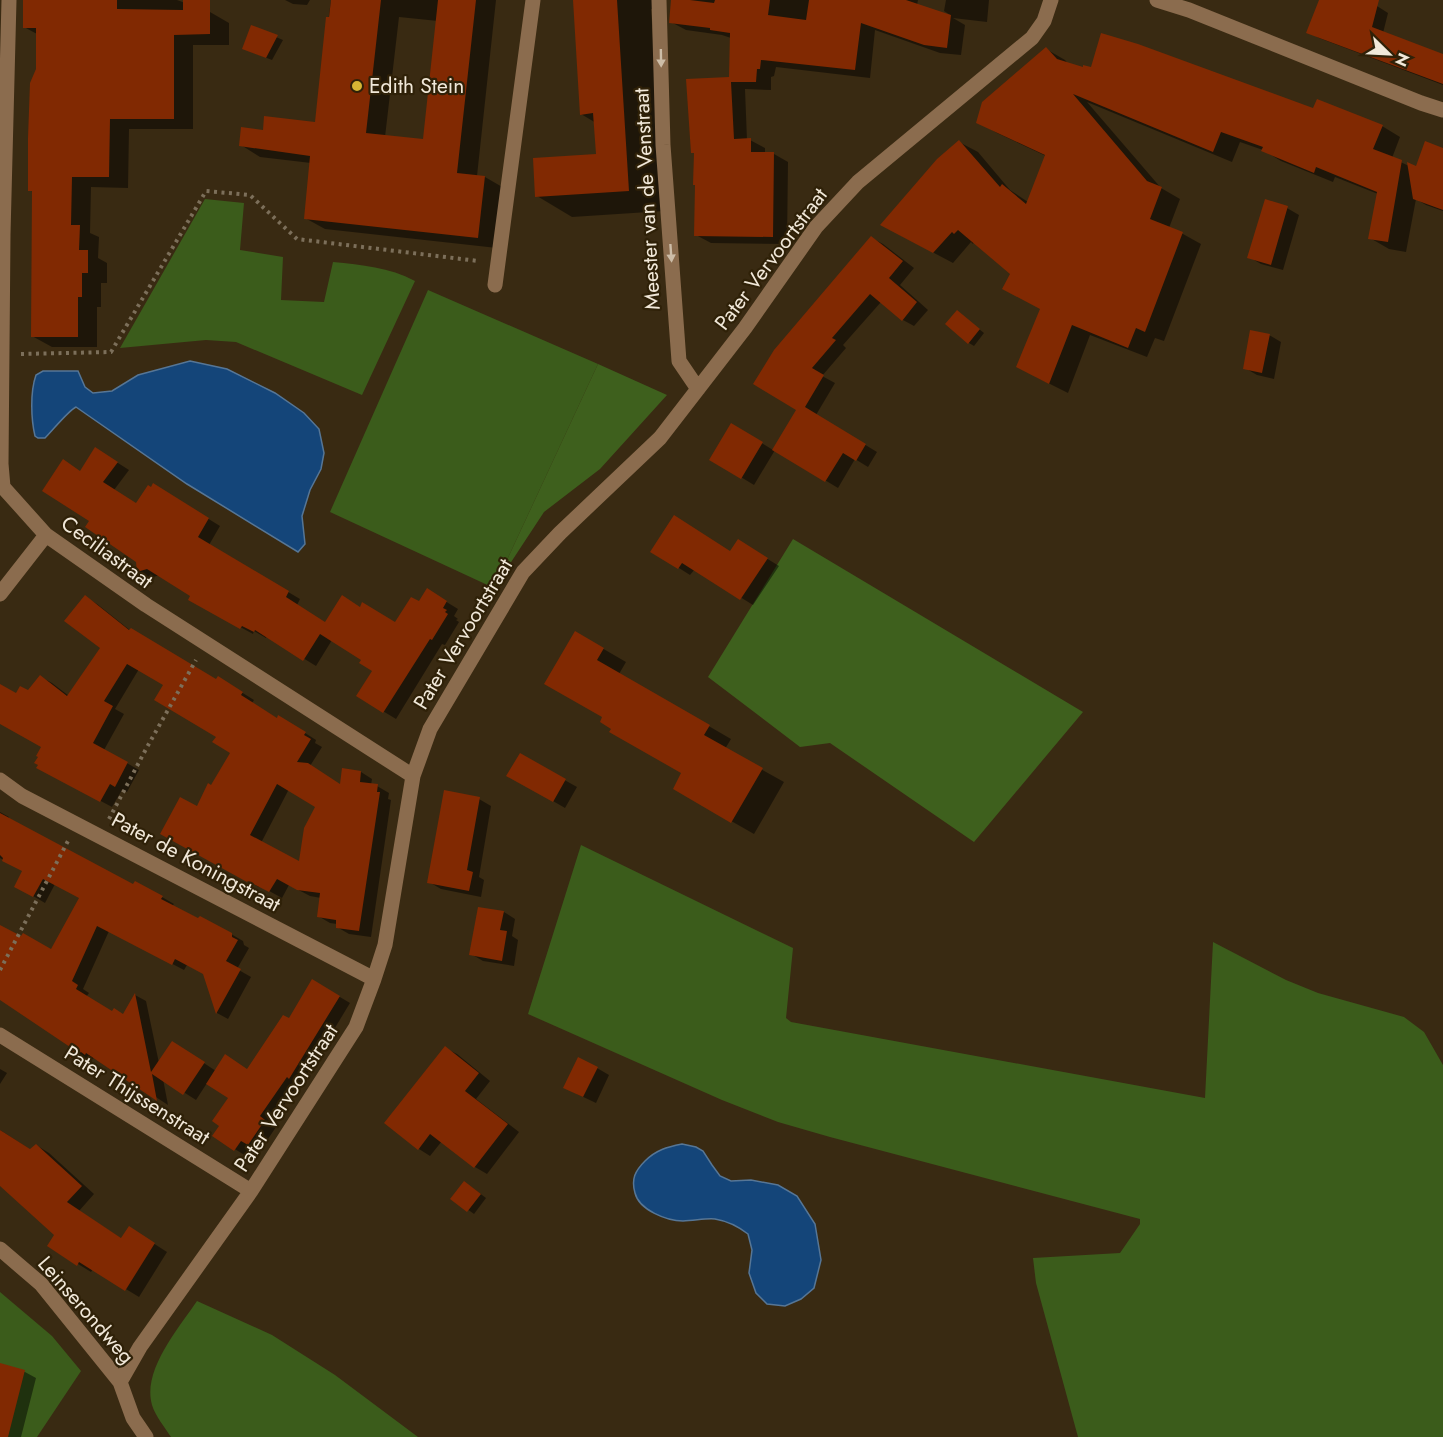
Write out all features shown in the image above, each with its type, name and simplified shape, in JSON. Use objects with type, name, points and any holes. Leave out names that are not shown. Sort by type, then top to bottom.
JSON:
[{"type":"street","name":"Ceciliastraat","points":[[9,0],[2,234],[2,487],[46,535],[146,605],[413,776]]},
{"type":"street","points":[[495,285],[533,0]]},
{"type":"street","name":"Meester van de Venstraat","points":[[659,0],[663,145],[679,361],[698,389]]},
{"type":"street","name":"Pater Vervoortstraat","points":[[120,1382],[140,1347],[251,1191],[356,1027],[385,945],[413,776],[430,729],[523,572],[560,533],[660,438],[745,328],[816,227],[858,182],[1032,38],[1044,21],[1051,0]]},
{"type":"street","points":[[1157,0],[1189,9],[1443,110]]},
{"type":"street","points":[[0,594],[46,535]]},
{"type":"street","name":"Pater de Koningstraat","points":[[0,780],[22,796],[374,979]]},
{"type":"street","name":"Pater Thijssenstraat","points":[[0,1035],[251,1191]]},
{"type":"street","name":"Leinserondweg","points":[[0,1249],[41,1284],[120,1382],[133,1418],[146,1437]]},
{"type":"path","points":[[2,355],[111,352],[206,191],[250,195],[297,239],[498,264]]},
{"type":"path","points":[[100,836],[206,644]]},
{"type":"path","points":[[0,970],[77,824]]},
{"type":"green space","points":[[205,199],[244,203],[240,250],[283,257],[281,300],[324,302],[333,262],[385,270],[415,281],[362,395],[236,342],[206,340],[120,348]]},
{"type":"green space","points":[[428,290],[598,364],[494,588],[330,512]]},
{"type":"green space","points":[[598,364],[667,395],[600,469],[544,512],[494,588]]},
{"type":"green space","points":[[793,539],[1083,712],[974,842],[830,743],[800,747],[708,677]]},
{"type":"green space","points":[[581,845],[793,948],[786,1018],[791,1022],[1205,1098],[1213,942],[1286,980],[1318,993],[1404,1017],[1424,1032],[1443,1065],[1443,1437],[1078,1437],[1036,1283],[1033,1258],[1120,1253],[1140,1224],[1140,1219],[778,1122],[722,1100],[528,1014]]},
{"type":"green space","points":[[0,1292],[52,1336],[81,1371],[37,1437],[0,1437]]},
{"type":"green space","points":[[197,1301],[272,1335],[335,1375],[418,1437],[171,1437],[152,1405],[150,1392],[152,1378],[164,1350]]},
{"type":"water","points":[[190,361],[227,369],[275,393],[304,413],[319,429],[324,453],[321,469],[310,490],[302,516],[305,544],[298,552],[187,484],[76,407],[45,438],[35,436],[32,397],[36,375],[43,371],[78,371],[85,387],[93,393],[112,391],[138,375]]},
{"type":"water","points":[[682,1144],[703,1151],[720,1176],[731,1181],[751,1180],[778,1185],[797,1196],[815,1224],[821,1260],[814,1288],[801,1299],[785,1306],[767,1304],[756,1293],[749,1273],[752,1250],[748,1234],[741,1229],[715,1219],[683,1221],[669,1219],[642,1205],[634,1188],[636,1172],[649,1157]]},
{"type":"building","points":[[23,0],[117,0],[117,9],[183,10],[183,0],[210,0],[210,34],[174,35],[174,119],[110,119],[109,177],[72,177],[71,225],[80,225],[79,250],[88,250],[88,273],[82,273],[82,297],[78,297],[78,337],[31,337],[32,191],[28,191],[28,138],[30,83],[36,69],[36,28],[23,28]]},
{"type":"building","points":[[331,0],[381,0],[366,133],[423,139],[438,0],[476,0],[457,173],[485,176],[478,238],[304,219],[310,156],[239,146],[241,127],[263,130],[264,116],[315,122],[326,17],[329,17]]},
{"type":"building","points":[[573,0],[617,0],[629,191],[535,197],[533,158],[596,154],[593,113],[580,115]]},
{"type":"building","points":[[671,0],[714,3],[715,0],[770,0],[768,15],[806,20],[809,0],[906,0],[951,15],[947,48],[924,45],[861,23],[855,70],[761,60],[760,69],[757,69],[756,82],[731,82],[734,139],[751,138],[751,152],[774,152],[773,237],[694,236],[694,153],[691,153],[686,79],[729,77],[730,33],[669,23]]},
{"type":"building","points":[[1319,0],[1379,0],[1372,27],[1443,54],[1443,84],[1306,33]]},
{"type":"building","points":[[251,25],[278,35],[266,58],[242,49]]},
{"type":"building","points":[[1101,33],[1138,44],[1313,108],[1317,99],[1383,125],[1373,149],[1402,160],[1388,242],[1368,239],[1377,192],[1316,167],[1314,173],[1261,151],[1263,147],[1221,132],[1213,152],[1073,94],[1147,181],[1162,187],[1150,219],[1183,232],[1145,332],[1136,328],[1128,348],[1072,325],[1049,384],[1016,367],[1040,309],[1002,289],[1010,274],[958,230],[954,234],[952,232],[933,253],[880,225],[937,159],[959,140],[1000,187],[1002,184],[1026,204],[1045,155],[976,123],[982,102],[1046,47],[1057,59],[1083,67],[1083,65],[1091,67]]},
{"type":"building","points":[[1425,141],[1443,148],[1443,210],[1413,199],[1407,162],[1416,166]]},
{"type":"building","points":[[1265,199],[1288,206],[1271,265],[1247,258]]},
{"type":"building","points":[[871,236],[903,261],[889,278],[917,302],[902,321],[870,294],[832,338],[836,340],[812,368],[824,375],[805,407],[866,444],[856,461],[843,453],[825,482],[772,450],[796,410],[753,384],[774,350]]},
{"type":"building","points":[[957,310],[980,329],[968,344],[945,324]]},
{"type":"building","points":[[1250,330],[1270,334],[1262,373],[1243,369]]},
{"type":"building","points":[[731,423],[763,442],[741,479],[709,460]]},
{"type":"building","points":[[95,447],[118,462],[103,482],[136,503],[148,485],[151,487],[153,483],[209,518],[198,537],[289,591],[286,597],[325,622],[342,595],[360,607],[362,602],[395,622],[411,597],[419,601],[427,588],[447,601],[443,608],[448,614],[383,713],[356,696],[372,671],[359,663],[361,660],[320,634],[303,661],[255,630],[254,632],[242,626],[240,629],[188,600],[190,596],[147,569],[137,572],[136,562],[85,527],[89,521],[42,491],[63,459],[80,471]]},
{"type":"building","points":[[674,515],[730,551],[738,539],[768,558],[740,600],[682,563],[678,569],[650,552]]},
{"type":"building","points":[[85,595],[129,630],[131,628],[216,679],[218,676],[243,692],[241,695],[277,718],[278,715],[306,732],[304,735],[311,739],[297,762],[308,763],[340,784],[342,768],[361,771],[360,782],[378,784],[377,792],[380,792],[359,931],[336,928],[336,920],[317,917],[320,893],[297,890],[277,879],[269,892],[160,834],[180,797],[197,806],[208,783],[211,785],[230,753],[212,742],[216,737],[154,700],[163,685],[127,664],[104,701],[113,706],[93,743],[128,762],[115,787],[110,784],[100,802],[36,768],[38,765],[34,763],[41,747],[0,724],[0,684],[16,693],[20,686],[28,690],[40,675],[67,696],[100,648],[64,621]],"holes":[[[277,784],[315,807],[304,828],[299,861],[250,835]]]},
{"type":"building","points":[[575,631],[604,648],[597,660],[710,725],[704,735],[763,768],[731,823],[673,789],[681,773],[609,732],[611,729],[600,722],[602,717],[544,684]]},
{"type":"building","points":[[520,753],[566,779],[553,802],[506,776]]},
{"type":"building","points":[[444,790],[480,797],[467,870],[473,872],[469,891],[427,883]]},
{"type":"building","points":[[0,813],[133,884],[135,881],[163,896],[161,899],[232,933],[232,937],[238,940],[226,961],[241,969],[216,1014],[203,974],[175,959],[172,965],[97,926],[72,981],[78,985],[76,989],[112,1011],[114,1008],[123,1014],[135,993],[151,1072],[172,1041],[205,1062],[183,1095],[152,1074],[157,1101],[86,1053],[85,1055],[81,1052],[70,1058],[70,1047],[0,1000],[0,925],[21,936],[23,933],[51,949],[79,898],[43,879],[33,897],[14,887],[22,871],[2,861]]},
{"type":"building","points":[[478,907],[504,911],[500,930],[507,931],[502,961],[469,955]]},
{"type":"building","points":[[312,979],[340,996],[289,1079],[287,1077],[260,1116],[265,1120],[248,1145],[241,1141],[234,1151],[212,1136],[219,1126],[212,1121],[228,1098],[206,1084],[225,1054],[247,1069],[283,1015],[289,1018]]},
{"type":"building","points":[[445,1046],[479,1073],[465,1091],[508,1124],[474,1168],[430,1134],[418,1150],[384,1123]]},
{"type":"building","points":[[578,1057],[598,1067],[583,1097],[563,1088]]},
{"type":"building","points":[[0,1130],[30,1149],[36,1144],[82,1186],[67,1202],[121,1238],[129,1226],[155,1243],[125,1291],[79,1262],[77,1266],[47,1246],[54,1235],[0,1186]]},
{"type":"building","points":[[464,1181],[481,1194],[467,1212],[450,1199]]},
{"type":"building","points":[[0,1363],[25,1370],[8,1437],[0,1437]]},
{"type":"place","name":"Edith Stein","points":[[357,86]]}]
